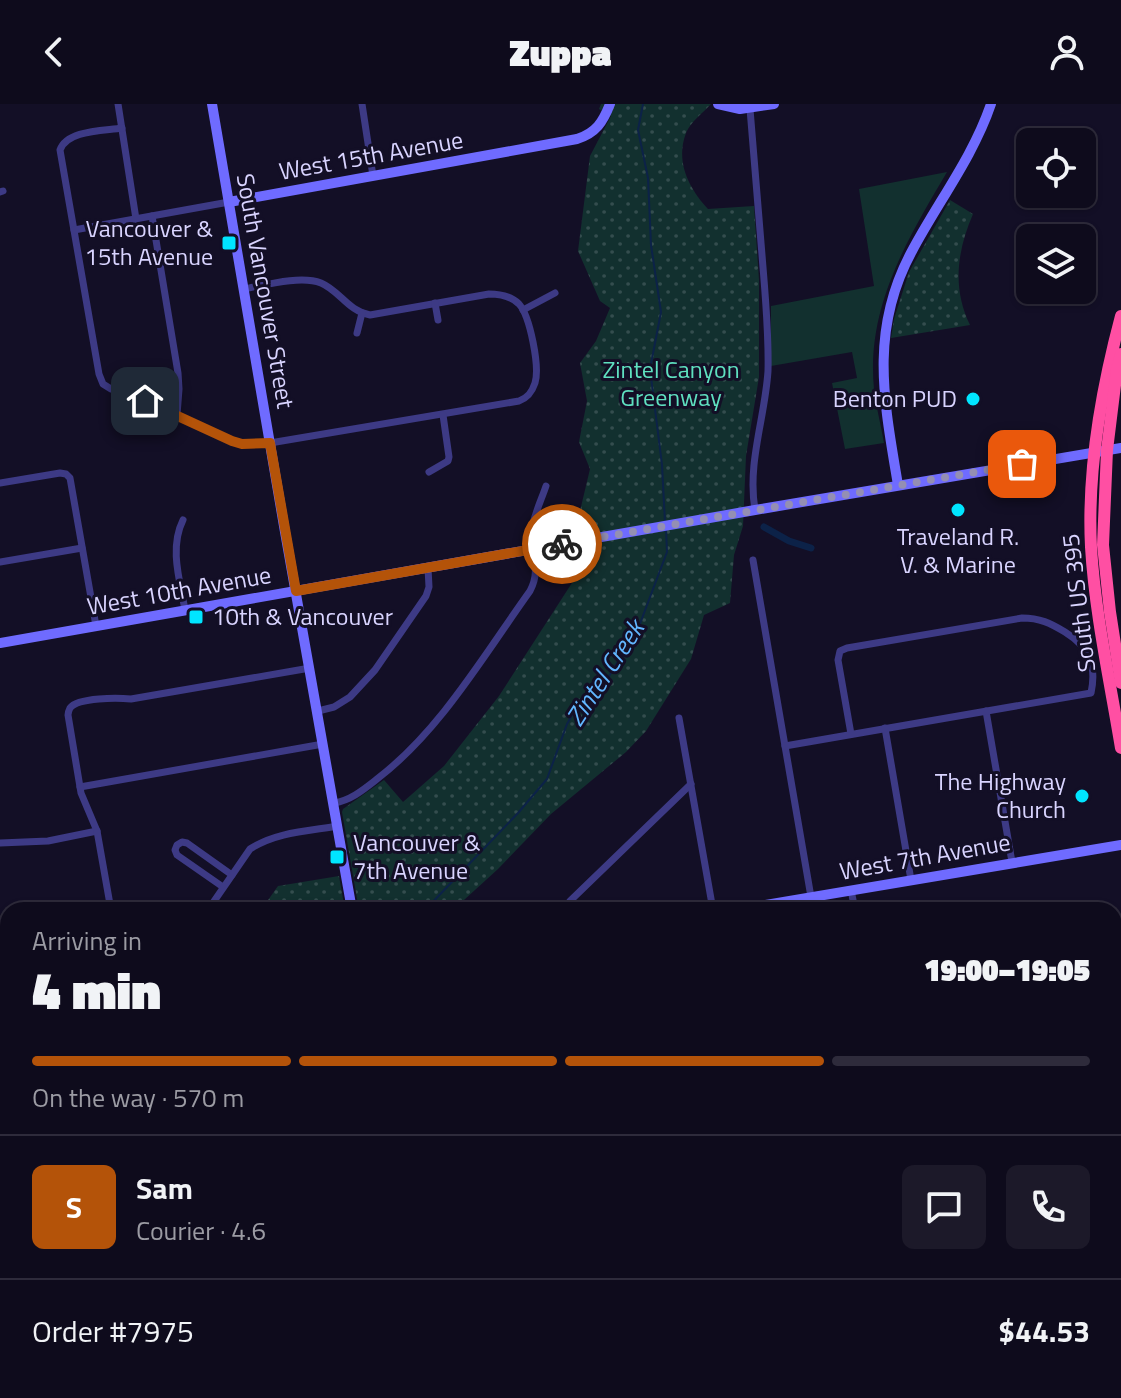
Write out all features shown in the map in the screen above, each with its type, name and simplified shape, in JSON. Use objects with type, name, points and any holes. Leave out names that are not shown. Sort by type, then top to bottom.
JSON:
[{"type":"highway","points":[[1100,451],[1105,379],[1121,316]]},
{"type":"highway","points":[[1100,451],[1121,354]]},
{"type":"highway","name":"South US 395","points":[[1100,451],[1103,545],[1121,683]]},
{"type":"highway","name":"South US 395","points":[[1100,451],[1091,529],[1094,580],[1121,748]]},
{"type":"street","points":[[118,104],[136,219]]},
{"type":"street","name":"South Vancouver Street","points":[[212,104],[351,902]]},
{"type":"street","points":[[362,104],[373,176]]},
{"type":"street","name":"West 15th Avenue","points":[[74,230],[577,139],[598,128],[610,104]]},
{"type":"street","points":[[718,104],[750,109],[774,104]]},
{"type":"street","points":[[898,485],[883,389],[883,353],[890,306],[912,250],[976,141],[987,105]]},
{"type":"street","points":[[750,109],[768,371],[752,473],[755,510]]},
{"type":"street","points":[[122,128],[70,136],[63,142],[60,155],[103,384],[238,442],[270,443],[524,400],[534,387],[537,372],[523,310],[516,301],[500,294],[380,314],[362,313],[331,289],[314,281],[300,280],[244,289]]},
{"type":"street","points":[[152,216],[178,373],[177,415]]},
{"type":"street","points":[[523,310],[555,293]]},
{"type":"street","points":[[435,303],[438,320]]},
{"type":"street","points":[[357,333],[362,313]]},
{"type":"street","points":[[429,472],[448,461],[449,457],[443,415]]},
{"type":"street","name":"West 10th Avenue","points":[[0,643],[1121,448]]},
{"type":"street","points":[[0,483],[60,473],[70,478],[96,626]]},
{"type":"street","points":[[334,803],[349,799],[383,775],[437,721],[530,591],[536,574],[532,529],[546,486]]},
{"type":"street","points":[[183,520],[176,542],[185,610]]},
{"type":"street","points":[[0,562],[82,548]]},
{"type":"street","points":[[753,560],[811,897]]},
{"type":"street","points":[[318,711],[342,703],[375,670],[426,596],[428,568]]},
{"type":"street","points":[[785,746],[1091,693],[1093,676],[1088,652],[1077,639],[1050,623],[1034,618],[1008,619],[847,648],[840,651],[838,660],[851,734]]},
{"type":"street","points":[[110,902],[97,831],[80,787],[68,715],[70,708],[77,703],[114,697],[131,699],[310,668]]},
{"type":"street","points":[[986,711],[1012,862]]},
{"type":"street","points":[[679,718],[712,902]]},
{"type":"street","points":[[885,728],[911,880]]},
{"type":"street","points":[[80,787],[323,744]]},
{"type":"street","points":[[569,902],[691,784]]},
{"type":"street","points":[[213,902],[250,849],[280,835],[338,826]]},
{"type":"street","points":[[0,843],[48,841],[97,831]]},
{"type":"street","points":[[223,887],[177,855],[177,845],[187,843],[232,875]]},
{"type":"street","name":"West 7th Avenue","points":[[782,902],[1121,845]]},
{"type":"street","points":[[851,890],[853,902]]},
{"type":"green space","name":"Zintel Canyon Greenway","points":[[601,104],[711,104],[686,133],[682,154],[686,174],[708,209],[754,206],[759,280],[759,377],[746,456],[743,526],[734,555],[730,603],[704,615],[691,659],[646,731],[626,752],[551,814],[462,902],[358,902],[343,809],[384,780],[403,802],[444,766],[499,696],[590,555],[580,511],[590,469],[579,442],[587,401],[580,363],[596,341],[610,308],[600,301],[578,251],[590,156],[611,116],[599,109]]},
{"type":"green space","points":[[947,172],[892,275],[876,330],[874,389],[884,443],[845,449],[832,383],[857,378],[852,352],[771,366],[771,306],[874,286],[859,189]]},
{"type":"green space","points":[[950,200],[973,214],[963,242],[959,270],[961,297],[970,325],[891,338],[909,272]]},
{"type":"green space","points":[[339,876],[344,902],[267,902],[278,886]]},
{"type":"waterway","name":"Zintel Creek","points":[[643,104],[638,130],[648,178],[651,245],[661,312],[650,369],[662,465],[665,522]]},
{"type":"waterway","points":[[764,527],[789,541],[811,548]]},
{"type":"waterway","name":"Zintel Creek","points":[[433,902],[547,779],[575,710],[589,696],[598,694],[638,629],[667,552],[666,529]]},
{"type":"way so far","points":[[562,544],[1022,464]]},
{"type":"place","name":"Vancouver & 15th Avenue","points":[[229,243]]},
{"type":"place","name":"Benton PUD","points":[[973,399]]},
{"type":"place","name":"Traveland R. V. & Marine","points":[[958,510]]},
{"type":"place","name":"10th & Vancouver","points":[[196,617]]},
{"type":"place","name":"The Highway Church","points":[[1082,796]]},
{"type":"place","name":"Vancouver & 7th Avenue","points":[[337,857]]},
{"type":"route","points":[[145,401],[232,441],[242,444],[270,443],[296,591],[562,544]]}]
